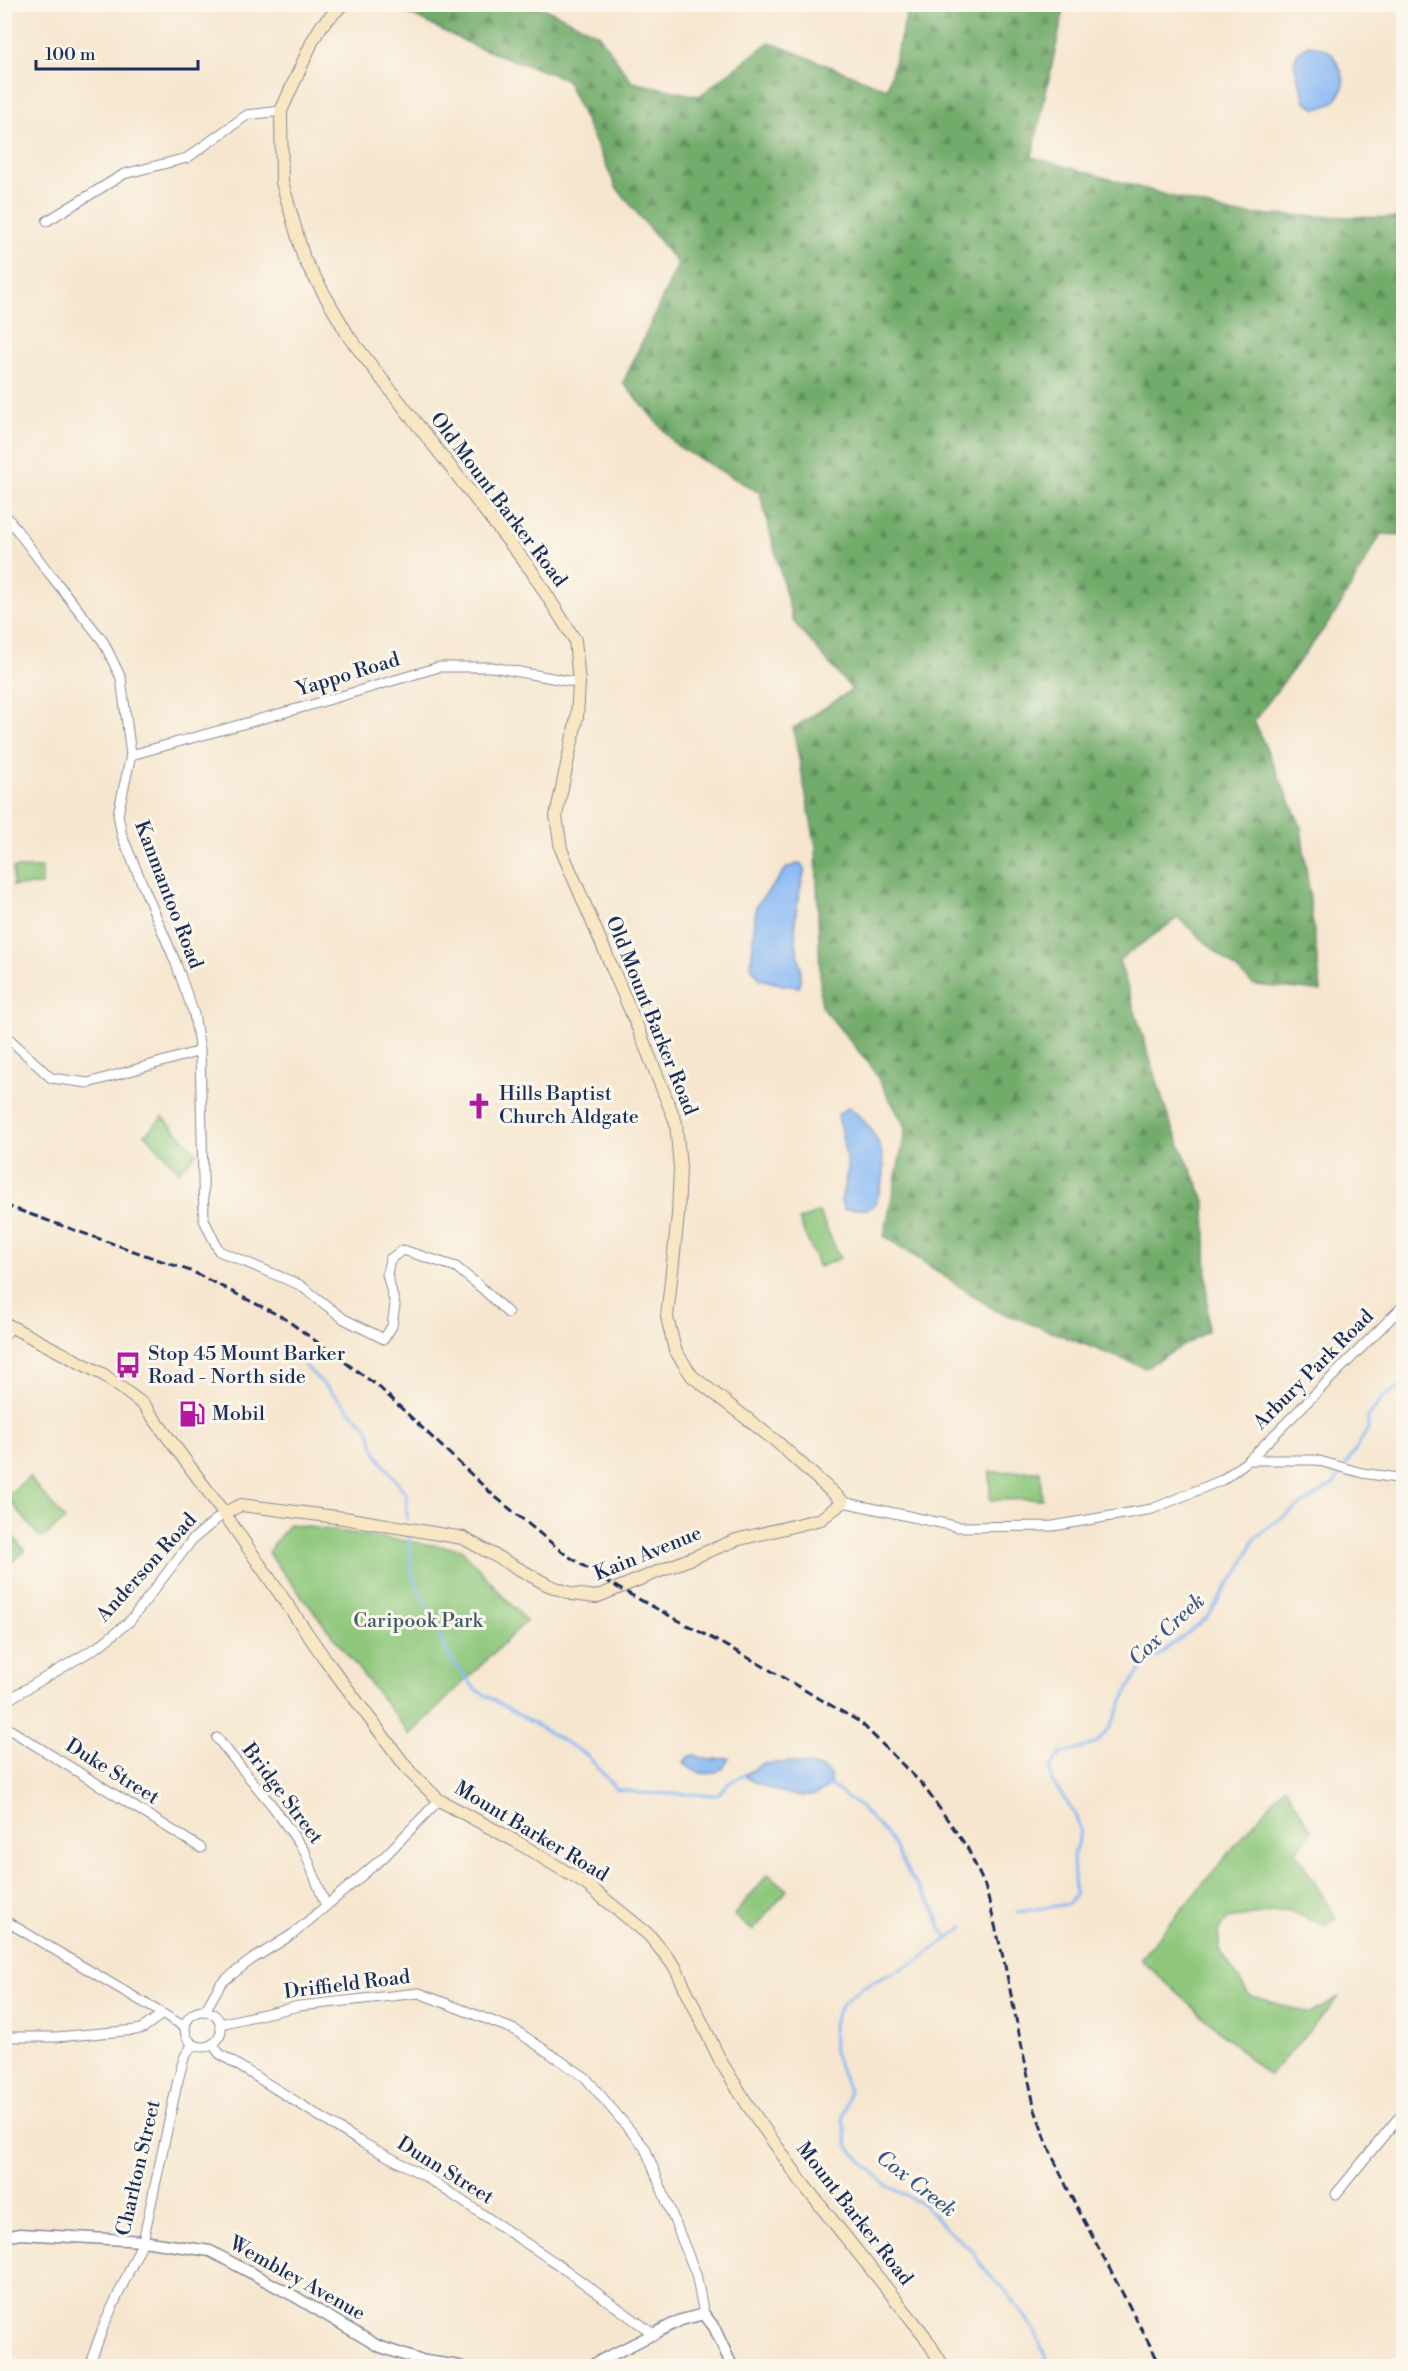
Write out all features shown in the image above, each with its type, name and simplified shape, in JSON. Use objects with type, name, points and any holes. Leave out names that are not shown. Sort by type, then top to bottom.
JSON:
[{"type":"main road","name":"Old Mount Barker Road","points":[[343,4],[322,25],[312,40],[281,111],[282,182],[304,259],[349,337],[531,570],[575,640],[579,683],[577,717],[556,816],[561,849],[676,1123],[680,1168],[668,1317],[675,1350],[692,1376],[777,1442],[843,1502]]},
{"type":"main road","name":"Mount Barker Road","points":[[6,1328],[104,1374],[144,1405],[224,1513],[325,1659],[410,1772],[439,1800],[517,1842],[586,1884],[649,1935],[675,1967],[721,2062],[770,2138],[803,2184],[924,2335],[943,2367]]},
{"type":"main road","name":"Kain Avenue","points":[[224,1513],[241,1505],[344,1518],[463,1538],[548,1585],[572,1594],[596,1597],[736,1540],[821,1519],[843,1502]]},
{"type":"street","points":[[47,221],[124,174],[187,158],[247,115],[281,111]]},
{"type":"street","name":"Kanmantoo Road","points":[[4,513],[103,641],[121,678],[131,755],[118,814],[122,836],[176,961],[194,1014],[200,1051],[204,1220],[219,1251],[300,1286],[344,1319],[384,1339],[392,1326],[395,1305],[387,1274],[390,1259],[403,1250],[456,1267],[508,1313]]},
{"type":"street","name":"Yappo Road","points":[[131,755],[439,667],[492,667],[579,683]]},
{"type":"street","points":[[4,1034],[51,1078],[87,1083],[200,1051]]},
{"type":"street","name":"Arbury Park Road","points":[[1249,1460],[1404,1305]]},
{"type":"street","points":[[843,1502],[959,1527],[1053,1526],[1152,1509],[1222,1479],[1249,1460],[1317,1460],[1362,1473],[1404,1479]]},
{"type":"street","name":"Anderson Road","points":[[4,1702],[99,1646],[130,1621],[192,1540],[224,1513]]},
{"type":"street","name":"Duke Street","points":[[4,1726],[201,1848]]},
{"type":"street","name":"Bridge Street","points":[[217,1738],[274,1808],[305,1852],[326,1906]]},
{"type":"street","points":[[205,2011],[220,1983],[251,1960],[293,1935],[385,1856],[439,1800]]},
{"type":"street","points":[[4,1920],[161,2015],[185,2027]]},
{"type":"street","name":"Driffield Road","points":[[220,2024],[299,2006],[419,1993],[515,2030],[585,2077],[645,2148],[696,2274],[704,2314]]},
{"type":"street","points":[[205,2011],[212,2013],[220,2024],[219,2035],[212,2044],[203,2047],[193,2044],[187,2037],[185,2027],[192,2015],[205,2011]]},
{"type":"street","points":[[4,2037],[56,2037],[136,2030],[143,2028],[161,2015]]},
{"type":"street","name":"Charlton Street","points":[[89,2367],[104,2325],[143,2241],[177,2084],[184,2058],[193,2044]]},
{"type":"street","name":"Dunn Street","points":[[212,2044],[220,2054],[359,2141],[442,2188],[556,2263],[655,2335]]},
{"type":"street","points":[[1336,2194],[1404,2111]]},
{"type":"street","name":"Wembley Avenue","points":[[4,2237],[20,2234],[143,2241],[210,2251],[294,2296],[378,2346],[419,2360],[460,2367]]},
{"type":"street","points":[[590,2367],[681,2320],[704,2314],[714,2327],[732,2367]]},
{"type":"green space","points":[[391,5],[538,5],[598,34],[632,82],[699,96],[769,42],[887,89],[909,5],[1065,5],[1032,157],[1234,214],[1403,218],[1403,535],[1381,534],[1335,614],[1254,721],[1301,826],[1321,991],[1254,985],[1178,918],[1119,960],[1169,1120],[1205,1201],[1208,1331],[1145,1368],[995,1310],[884,1236],[906,1128],[871,1066],[821,1006],[816,847],[793,728],[852,690],[793,621],[760,493],[677,446],[623,383],[678,264],[616,187],[566,79],[474,46]]},
{"type":"green space","points":[[13,868],[42,868],[42,885],[13,886]]},
{"type":"green space","points":[[163,1117],[197,1153],[179,1171],[145,1134]]},
{"type":"green space","points":[[819,1212],[840,1258],[819,1267],[799,1220]]},
{"type":"green space","points":[[1040,1471],[1042,1499],[990,1500],[990,1472]]},
{"type":"green space","points":[[29,1477],[65,1520],[41,1539],[6,1496]]},
{"type":"green space","name":"Caripook Park","points":[[289,1524],[461,1549],[526,1621],[410,1735],[268,1553]]},
{"type":"green space","points":[[4,1526],[25,1551],[5,1568],[4,1568]]},
{"type":"green space","points":[[1285,1786],[1312,1831],[1296,1852],[1336,1918],[1326,1926],[1287,1910],[1228,1919],[1218,1931],[1220,1950],[1249,1995],[1310,2014],[1340,1996],[1269,2076],[1140,1959]]},
{"type":"green space","points":[[768,1874],[787,1890],[753,1931],[734,1915]]},
{"type":"water","points":[[1309,45],[1331,53],[1342,73],[1343,80],[1343,87],[1336,99],[1316,109],[1305,101],[1294,64],[1297,53]]},
{"type":"water","points":[[800,863],[805,869],[795,922],[801,969],[799,987],[760,979],[751,966],[756,906],[787,868]]},
{"type":"water","points":[[849,1107],[874,1135],[883,1162],[884,1176],[881,1188],[875,1204],[868,1209],[844,1209],[841,1202],[848,1168],[838,1114]]},
{"type":"water","points":[[694,1755],[709,1760],[729,1758],[720,1769],[708,1774],[695,1771],[684,1762],[688,1757]]},
{"type":"water","points":[[790,1762],[822,1768],[830,1775],[830,1785],[816,1795],[803,1796],[766,1787],[744,1775],[763,1764]]},
{"type":"waterway","points":[[304,1365],[368,1428],[377,1455],[406,1494],[407,1519]]},
{"type":"waterway","name":"Cox Creek","points":[[1346,1465],[1368,1429],[1368,1417],[1383,1397],[1404,1384]]},
{"type":"waterway","name":"Cox Creek","points":[[1017,1912],[1069,1904],[1075,1895],[1073,1858],[1081,1830],[1074,1813],[1052,1781],[1050,1769],[1060,1754],[1095,1744],[1110,1728],[1131,1684],[1142,1668],[1208,1617],[1229,1583],[1239,1572],[1255,1538],[1272,1524],[1334,1484],[1342,1471]]},
{"type":"waterway","points":[[409,1537],[411,1571],[448,1654],[475,1689],[587,1755],[616,1789],[640,1793],[718,1795],[729,1783],[744,1775]]},
{"type":"waterway","points":[[830,1785],[859,1806],[889,1837],[912,1879],[934,1907],[941,1929],[949,1938]]},
{"type":"waterway","name":"Cox Creek","points":[[964,1927],[916,1962],[862,1987],[842,2004],[833,2023],[834,2054],[849,2091],[843,2119],[848,2147],[886,2185],[924,2205],[952,2234],[972,2250],[982,2266],[1011,2298],[1034,2329],[1049,2366]]},
{"type":"railway","points":[[4,1205],[193,1272],[284,1318],[379,1387],[493,1495],[565,1554],[620,1589],[756,1662],[860,1722],[922,1784],[967,1847],[985,1886],[1004,1961],[1035,2110],[1051,2153],[1071,2196],[1161,2366]]},
{"type":"place","name":"Hills Baptist Church Aldgate","points":[[479,1106]]},
{"type":"place","name":"Stop 45 Mount Barker Road - North side","points":[[128,1365]]},
{"type":"place","name":"Mobil","points":[[192,1414]]}]
